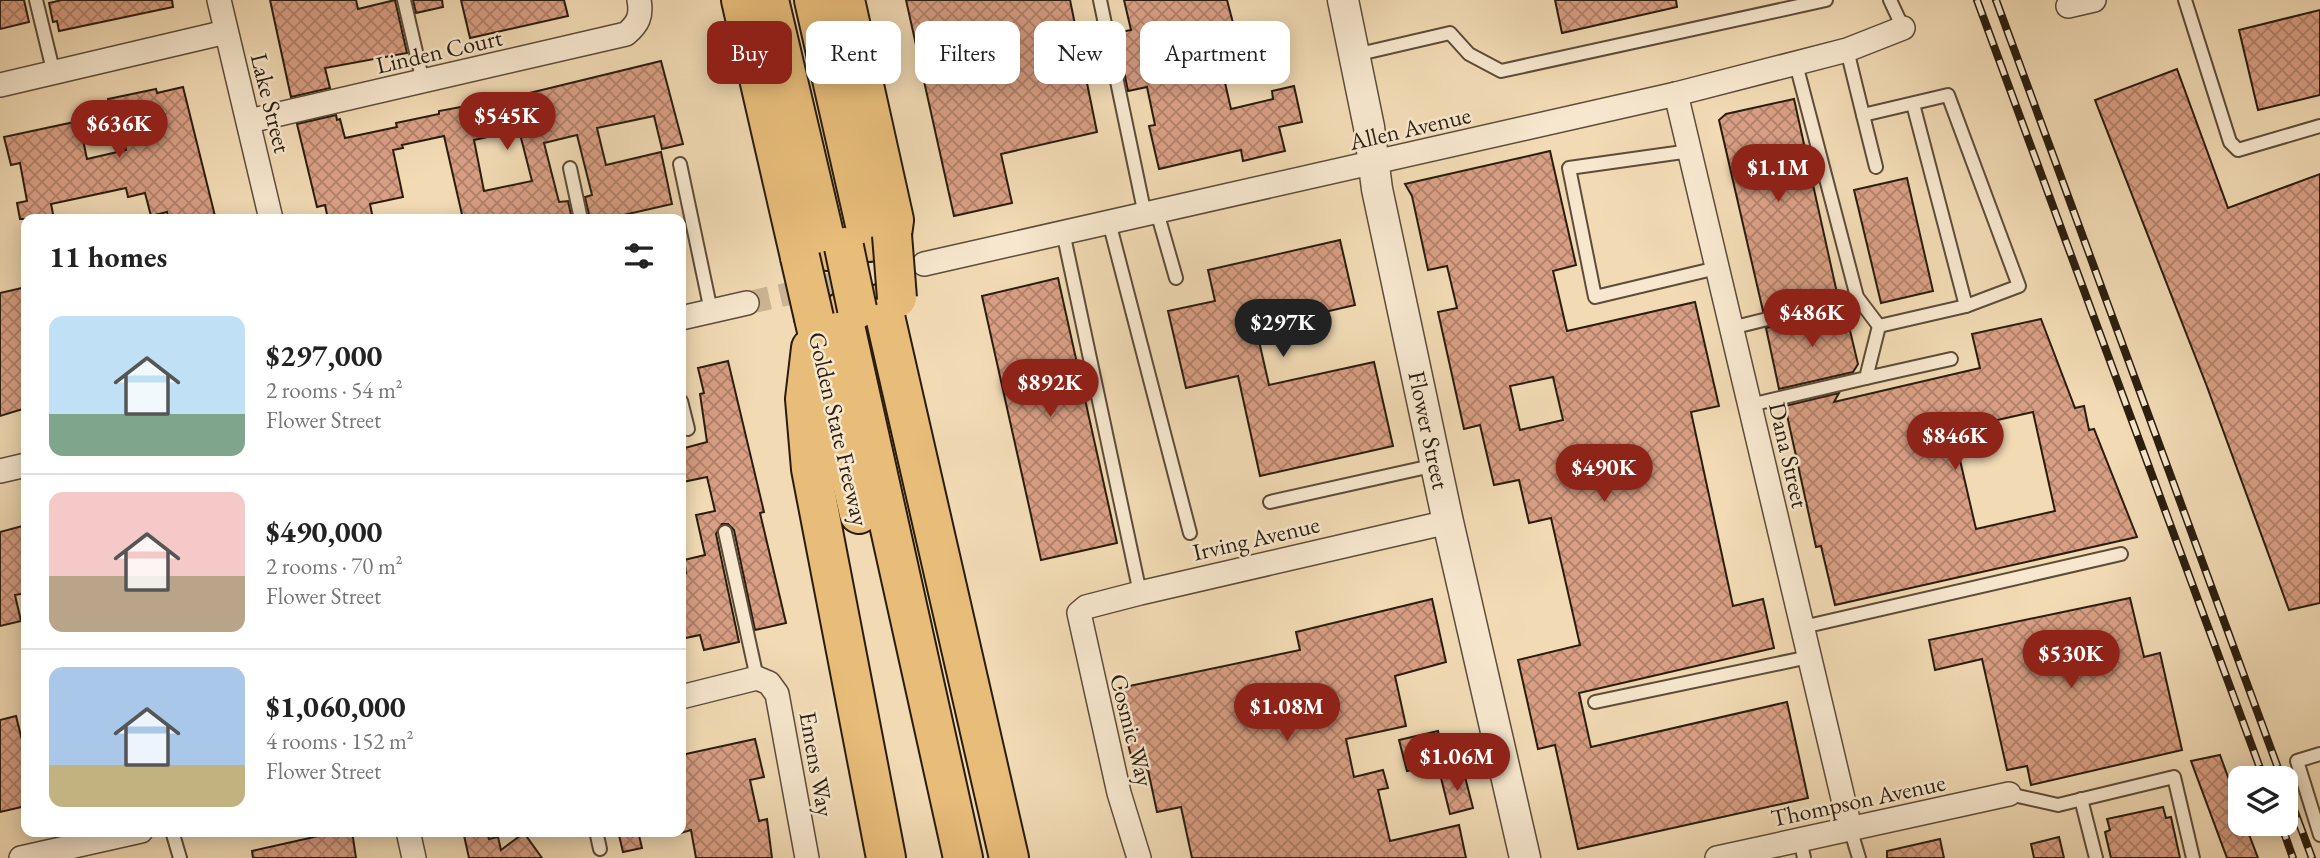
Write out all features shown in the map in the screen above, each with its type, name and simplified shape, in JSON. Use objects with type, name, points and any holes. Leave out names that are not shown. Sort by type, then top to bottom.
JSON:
[{"type":"highway","name":"Golden State Freeway","points":[[741,0],[847,246]]},
{"type":"highway","points":[[769,0],[847,246]]},
{"type":"highway","points":[[789,0],[847,246],[963,858]]},
{"type":"highway","name":"Golden State Freeway","points":[[814,0],[847,246],[939,858]]},
{"type":"highway","points":[[845,0],[894,220],[847,246]]},
{"type":"highway","points":[[858,308],[896,362],[1009,858]]},
{"type":"highway","points":[[858,308],[805,399],[811,469],[886,858]]},
{"type":"highway","points":[[858,308],[981,858]]},
{"type":"highway","points":[[966,668],[1036,858]]},
{"type":"street","name":"Lake Street","points":[[219,0],[270,214]]},
{"type":"street","name":"Linden Court","points":[[249,121],[626,34],[637,25],[641,9],[639,0]]},
{"type":"street","name":"Flower Street","points":[[1343,0],[1369,127],[1372,163],[1448,522],[1525,858]]},
{"type":"street","points":[[2068,3],[2094,0]]},
{"type":"street","name":"Allen Avenue","points":[[924,264],[1676,94],[1847,50],[1903,28]]},
{"type":"street","points":[[0,85],[226,32]]},
{"type":"street","name":"Dana Street","points":[[1676,94],[1850,828]]},
{"type":"street","points":[[686,317],[747,303]]},
{"type":"street","points":[[0,471],[21,466]]},
{"type":"street","name":"Irving Avenue","points":[[1079,613],[1086,607],[1140,593],[1448,522]]},
{"type":"street","name":"Cosmic Way","points":[[1079,613],[1119,793],[1139,858]]},
{"type":"street","points":[[686,696],[763,680]]},
{"type":"street","name":"Emens Way","points":[[763,680],[777,694],[807,858]]},
{"type":"street","name":"Thompson Avenue","points":[[1717,858],[1802,849],[1850,828],[2009,794]]},
{"type":"street","points":[[21,858],[114,837]]},
{"type":"street","points":[[409,837],[414,858]]},
{"type":"lane","points":[[36,0],[54,74]]},
{"type":"lane","points":[[404,0],[423,82]]},
{"type":"lane","points":[[1100,0],[1134,166],[1176,278]]},
{"type":"lane","points":[[1355,55],[1450,33],[1469,54],[1501,71],[1826,0]]},
{"type":"lane","points":[[1890,0],[1903,28]]},
{"type":"lane","points":[[2185,0],[2230,142],[2238,150],[2320,126]]},
{"type":"lane","points":[[1847,50],[1876,167]]},
{"type":"lane","points":[[1796,64],[1857,297],[1879,326]]},
{"type":"lane","points":[[1863,115],[1948,96],[2020,286],[1966,306],[1879,326]]},
{"type":"lane","points":[[1913,103],[1966,306]]},
{"type":"lane","points":[[1689,151],[1569,168],[1595,297],[1717,268]]},
{"type":"lane","points":[[680,164],[711,311]]},
{"type":"lane","points":[[570,169],[580,214]]},
{"type":"lane","points":[[1110,222],[1191,533]]},
{"type":"lane","points":[[1063,232],[1140,593]]},
{"type":"lane","points":[[1731,328],[1857,297]]},
{"type":"lane","points":[[1866,378],[1879,326]]},
{"type":"lane","points":[[1751,405],[1951,359]]},
{"type":"lane","points":[[686,421],[688,429]]},
{"type":"lane","points":[[1270,502],[1436,465]]},
{"type":"lane","points":[[725,532],[763,680]]},
{"type":"lane","points":[[1803,627],[2121,554]]},
{"type":"lane","points":[[1595,702],[1809,657]]},
{"type":"lane","points":[[2320,754],[2297,761],[2320,835]]},
{"type":"lane","points":[[2009,794],[2058,804],[2174,777],[2193,858]]},
{"type":"lane","points":[[2081,799],[2096,858]]},
{"type":"lane","points":[[1850,828],[1859,858]]},
{"type":"lane","points":[[175,837],[180,858]]},
{"type":"lane","points":[[597,837],[600,849]]},
{"type":"building","points":[[0,0],[24,0],[29,22],[0,29]]},
{"type":"building","points":[[62,0],[172,0],[173,7],[59,31],[57,21],[53,22],[49,3]]},
{"type":"building","points":[[270,0],[356,0],[358,9],[395,0],[407,53],[325,68],[330,88],[291,97]]},
{"type":"building","points":[[413,0],[442,0],[443,7],[416,13]]},
{"type":"building","points":[[461,0],[564,0],[568,16],[470,38]]},
{"type":"building","points":[[906,0],[1070,0],[1074,21],[1034,21],[1034,84],[1087,84],[1097,132],[1001,154],[1012,203],[954,216],[925,84],[1020,84],[1020,21],[915,21],[915,40]]},
{"type":"building","points":[[1124,0],[1227,0],[1232,21],[1140,21],[1140,84],[1225,84],[1231,109],[1273,99],[1272,91],[1294,86],[1302,122],[1279,127],[1285,151],[1243,161],[1241,150],[1159,169],[1149,126],[1155,125],[1147,87],[1128,91],[1126,81],[1126,31],[1131,30]]},
{"type":"building","points":[[1555,0],[1676,0],[1677,7],[1562,33]]},
{"type":"building","points":[[2320,10],[2320,95],[2258,110],[2239,30]]},
{"type":"building","points":[[661,61],[683,144],[662,149],[654,116],[597,128],[606,165],[661,152],[672,204],[628,214],[589,214],[585,197],[592,195],[577,135],[544,143],[559,202],[568,201],[571,214],[462,214],[444,136],[402,145],[403,148],[393,150],[403,197],[370,204],[372,214],[327,214],[325,205],[317,207],[297,124],[336,115],[337,120],[340,119],[345,138],[397,127],[396,123],[439,114],[439,111],[509,98]],"holes":[[[519,130],[532,181],[484,191],[474,140]]]},
{"type":"building","points":[[2177,69],[2228,208],[2320,174],[2320,603],[2289,610],[2206,384],[2095,100]]},
{"type":"building","points":[[183,87],[215,214],[150,214],[145,193],[128,197],[126,188],[51,204],[53,214],[21,214],[20,219],[17,203],[27,201],[20,163],[11,165],[4,137],[79,121],[87,159],[126,150],[120,119],[113,120],[108,99],[156,89],[157,93]]},
{"type":"building","points":[[1794,99],[1837,293],[1763,311],[1719,120],[1726,114]]},
{"type":"building","points":[[1550,151],[1576,265],[1553,271],[1567,331],[1695,302],[1719,406],[1691,412],[1733,606],[1763,599],[1774,648],[1579,693],[1591,747],[1787,702],[1808,798],[1578,849],[1555,745],[1538,749],[1518,660],[1580,645],[1551,518],[1529,523],[1519,480],[1494,485],[1480,425],[1464,429],[1438,312],[1457,308],[1447,266],[1428,270],[1412,196],[1405,184]],"holes":[[[1553,377],[1563,420],[1520,430],[1510,386]]]},
{"type":"building","points":[[1907,178],[1933,291],[1881,303],[1854,190]]},
{"type":"building","points":[[1340,240],[1355,305],[1256,328],[1269,385],[1374,362],[1393,446],[1260,476],[1238,376],[1186,388],[1168,311],[1215,301],[1208,270]]},
{"type":"building","points":[[1058,278],[1117,543],[1041,560],[982,296]]},
{"type":"building","points":[[21,288],[21,410],[0,416],[0,293]]},
{"type":"building","points":[[1841,310],[1842,315],[1846,314],[1858,364],[1853,372],[1779,389],[1766,328]]},
{"type":"building","points":[[2041,319],[2075,408],[2084,406],[2089,430],[2094,429],[2137,537],[1835,605],[1821,546],[1816,547],[1785,406],[1839,393],[1834,402],[1980,368],[1972,334]],"holes":[[[2033,412],[2055,511],[1976,529],[1953,430]]]},
{"type":"building","points":[[728,361],[764,512],[760,513],[786,623],[755,630],[734,530],[728,524],[722,524],[716,534],[739,642],[704,650],[700,635],[686,638],[686,560],[705,555],[696,515],[715,511],[707,477],[686,481],[686,448],[707,442],[700,394],[704,393],[698,368]]},
{"type":"building","points":[[21,526],[21,594],[15,595],[21,621],[0,626],[0,532]]},
{"type":"building","points":[[2130,598],[2144,657],[2160,653],[2182,750],[2031,785],[2027,766],[2007,770],[1982,659],[1935,670],[1929,640]]},
{"type":"building","points":[[1432,599],[1446,662],[1395,676],[1406,726],[1346,739],[1354,777],[1383,770],[1388,788],[1378,790],[1390,841],[1459,825],[1466,858],[1192,858],[1181,807],[1157,812],[1148,770],[1135,773],[1115,689],[1300,650],[1296,632]]},
{"type":"building","points":[[16,716],[21,736],[21,807],[0,812],[0,720]]},
{"type":"building","points":[[1438,731],[1445,763],[1407,771],[1399,740]]},
{"type":"building","points":[[755,739],[764,777],[750,780],[759,821],[767,819],[772,858],[696,858],[691,830],[686,832],[686,754]]},
{"type":"building","points":[[2220,755],[2228,777],[2228,836],[2250,836],[2258,858],[2227,858],[2191,761]]},
{"type":"building","points":[[1464,773],[1473,808],[1450,814],[1441,778]]},
{"type":"building","points":[[2163,807],[2166,818],[2171,817],[2180,858],[2111,858],[2105,832],[2110,830],[2107,819]]},
{"type":"building","points":[[314,837],[353,837],[356,858],[253,858],[252,851]]},
{"type":"building","points":[[464,837],[498,837],[501,850],[519,837],[527,837],[542,858],[469,858]]},
{"type":"building","points":[[619,837],[639,837],[642,848],[623,852]]},
{"type":"building","points":[[2059,837],[2064,858],[2034,858],[2031,844]]},
{"type":"building","points":[[1940,839],[1944,858],[1887,858],[1887,851]]},
{"type":"tunnel","points":[[747,303],[904,268]]},
{"type":"railway","points":[[1977,0],[2259,766]]},
{"type":"railway","points":[[1996,0],[2277,766]]},
{"type":"railway","points":[[2298,820],[2312,858]]},
{"type":"railway","points":[[2285,836],[2293,858]]}]
